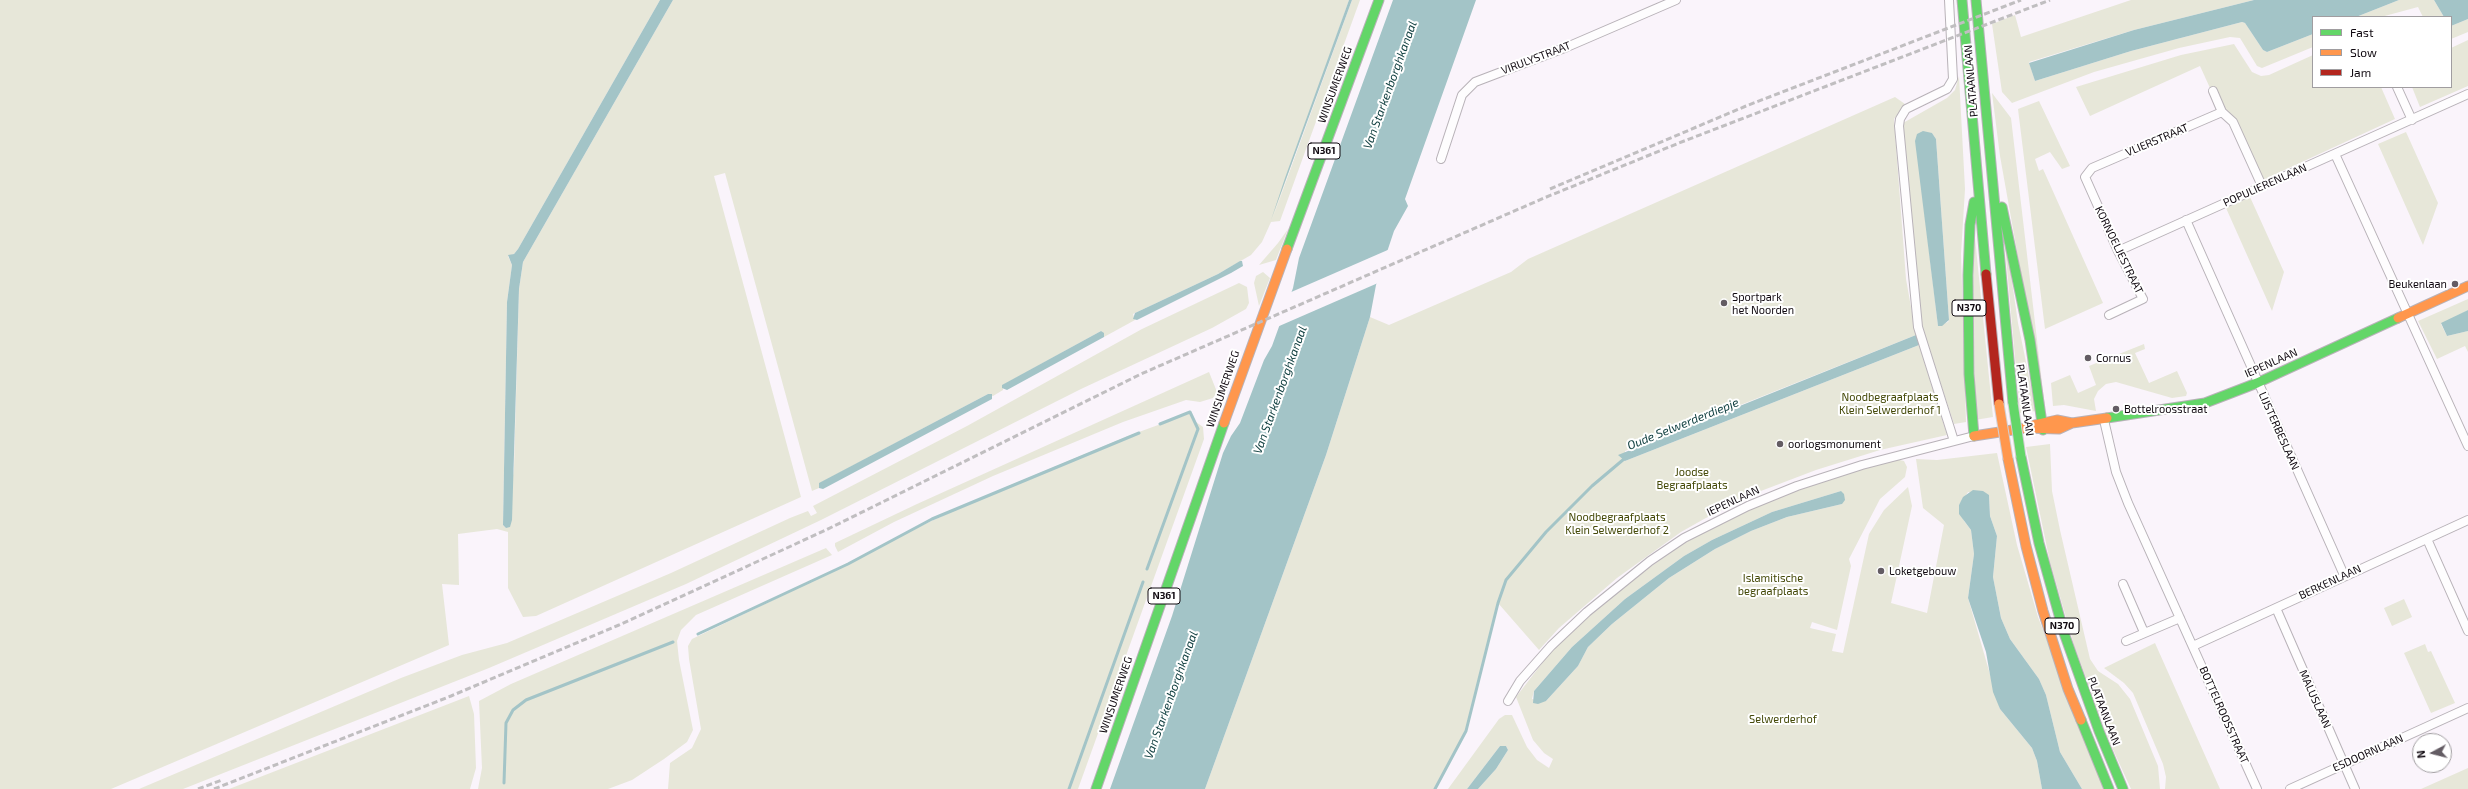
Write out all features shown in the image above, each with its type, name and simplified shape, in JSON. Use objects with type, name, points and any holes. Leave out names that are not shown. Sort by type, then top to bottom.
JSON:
[{"type":"main road","name":"WINSUMERWEG","points":[[1096,789],[1253,340],[1379,0]]},
{"type":"main road","name":"PLATAANLAAN","points":[[1962,0],[1999,404],[2008,459],[2026,546],[2045,618],[2068,689],[2109,789]]},
{"type":"main road","name":"PLATAANLAAN","points":[[1976,0],[1991,182],[2012,403],[2021,457],[2041,550],[2064,633],[2099,731],[2123,789]]},
{"type":"main road","name":"N370","points":[[1974,436],[1969,374],[1968,275],[1970,225],[1978,181]]},
{"type":"main road","name":"N370","points":[[1991,182],[2001,200],[2026,322],[2043,426]]},
{"type":"main road","name":"IEPENLAAN","points":[[1974,436],[2043,426],[2057,420],[2072,423],[2104,420],[2205,403],[2257,383],[2410,314],[2468,286]]},
{"type":"street","name":"VIRULYSTRAAT","points":[[1441,159],[1462,95],[1475,82],[1567,47],[1676,0]]},
{"type":"street","name":"PLATAANLAAN","points":[[1948,0],[1953,79],[1947,89],[1906,109],[1900,119],[1899,126],[1918,327],[1954,441]]},
{"type":"street","points":[[2397,88],[2412,120]]},
{"type":"street","points":[[2213,91],[2222,112],[2233,122],[2262,186]]},
{"type":"street","name":"POPULIERENLAAN","points":[[2118,251],[2468,94]]},
{"type":"street","name":"VLIERSTRAAT","points":[[2092,168],[2222,112]]},
{"type":"street","points":[[2336,154],[2410,314],[2468,446]]},
{"type":"street","name":"KORNOELJESTRAAT","points":[[2092,168],[2085,177],[2118,251],[2143,299],[2109,315]]},
{"type":"street","name":"LIJSTERBESLAAN","points":[[2186,220],[2257,383],[2344,575]]},
{"type":"street","name":"BOTTELROOSSTRAAT","points":[[2104,420],[2116,472],[2257,789]]},
{"type":"street","name":"IEPENLAAN","points":[[1508,701],[1520,681],[1551,646],[1586,612],[1650,561],[1684,538],[1748,506],[1798,486],[1862,465],[1974,436]]},
{"type":"street","name":"BERKENLAAN","points":[[2193,646],[2344,575],[2468,520]]},
{"type":"street","points":[[2427,539],[2468,631]]},
{"type":"street","points":[[2123,584],[2143,630],[2146,632]]},
{"type":"street","name":"MALUSLAAN","points":[[2276,608],[2355,789]]},
{"type":"street","points":[[2126,641],[2180,618]]},
{"type":"street","name":"ESDOORNLAAN","points":[[2290,789],[2343,763],[2468,708]]},
{"type":"green space","points":[[0,0],[660,0],[518,249],[514,254],[508,256],[512,265],[507,302],[503,525],[506,528],[514,468],[519,289],[523,262],[673,0],[1349,0],[1272,220],[1352,0],[1360,0],[1280,221],[1271,222],[1262,242],[1251,255],[1218,274],[1133,314],[1135,320],[1104,337],[1101,331],[1003,385],[1003,390],[993,396],[988,394],[820,483],[819,488],[812,491],[725,173],[714,176],[801,497],[536,616],[523,617],[508,588],[508,532],[497,529],[458,534],[459,585],[442,584],[449,645],[111,789],[0,789]]},
{"type":"green space","points":[[2131,0],[2254,0],[2134,30],[2029,62],[2035,81],[2131,51],[2242,22],[2245,23],[2263,50],[2267,52],[2312,34],[2312,47],[2262,68],[2257,66],[2240,38],[2230,37],[2179,48],[2094,72],[2012,103],[2002,92],[1992,24],[2015,15],[2021,37]]},
{"type":"green space","points":[[2399,0],[2434,0],[2443,16],[2422,16],[2418,7],[2385,16],[2359,16]]},
{"type":"green space","points":[[2468,19],[2468,32],[2452,39],[2452,26]]},
{"type":"green space","points":[[2468,40],[2468,86],[2420,107],[2412,88],[2452,88],[2452,48]]},
{"type":"green space","points":[[2234,44],[2252,72],[2261,76],[2269,75],[2312,55],[2312,88],[2381,88],[2395,119],[2263,180],[2237,121],[2225,110],[2213,87],[2210,88],[2200,66],[2090,116],[2076,87],[2181,55]]},
{"type":"green space","points":[[1959,76],[1965,189],[1961,254],[1966,422],[1954,424],[1921,324],[1903,147],[1903,123],[1947,98],[1955,90]],"holes":[[[1932,133],[1936,139],[1949,320],[1948,322],[1938,326],[1921,183]]]},
{"type":"green space","points":[[1992,93],[2011,118],[2045,408],[2000,156]]},
{"type":"green space","points":[[1895,97],[1905,104],[1894,119],[1906,279],[1916,335],[1625,451],[1625,461],[1919,345],[1947,435],[1880,450],[1816,470],[1753,494],[1704,519],[1681,532],[1617,578],[1559,628],[1539,650],[1498,603],[1466,731],[1435,789],[1205,789],[1326,455],[1370,317],[1389,325],[1511,272],[1528,259]]},
{"type":"green space","points":[[2039,101],[2070,166],[2062,169],[2050,152],[2035,159],[2039,171],[2043,169],[2103,303],[2045,329],[2018,109]]},
{"type":"green space","points":[[2406,132],[2438,203],[2423,245],[2378,144]]},
{"type":"green space","points":[[2250,197],[2284,272],[2272,311],[2226,208]]},
{"type":"green space","points":[[2002,213],[2018,323],[2036,411],[2020,413]]},
{"type":"green space","points":[[1973,218],[1993,417],[1975,420]]},
{"type":"green space","points":[[1288,229],[1276,260],[1259,265],[1278,243]]},
{"type":"green space","points":[[1263,272],[1270,278],[1259,306],[1254,283],[1256,276]]},
{"type":"green space","points":[[1239,283],[1247,287],[1249,303],[1246,309],[1212,328],[1081,389],[821,520],[686,584],[489,668],[183,789],[139,789],[401,678],[462,655],[507,643],[671,573],[790,518],[808,511],[811,516],[817,513],[813,506],[967,426],[1142,329]]},
{"type":"green space","points":[[2468,299],[2468,310],[2441,324],[2447,336],[2468,331],[2468,352],[2465,346],[2437,359],[2418,321]]},
{"type":"green space","points":[[2144,344],[2145,349],[2135,353],[2149,383],[2177,371],[2187,393],[2186,396],[2172,398],[2116,382],[2106,384],[2098,391],[2094,399],[2096,411],[2064,405],[2053,406],[2051,383],[2070,375],[2078,393],[2096,385],[2089,366]]},
{"type":"green space","points":[[1209,372],[1217,392],[1213,398],[1200,402],[1186,400],[1123,422],[993,476],[894,522],[838,552],[835,546],[835,543],[917,504]]},
{"type":"green space","points":[[1191,413],[1196,422],[1203,427],[1204,439],[1078,789],[668,789],[670,763],[692,748],[701,729],[689,659],[688,646],[692,639],[819,578],[901,535],[999,490],[1128,436]]},
{"type":"green space","points":[[2050,444],[2052,491],[2090,659],[2098,671],[2118,684],[2130,699],[2158,766],[2160,789],[2131,789],[2110,743],[2074,645],[2050,562],[2026,447]]},
{"type":"green space","points":[[1997,453],[2017,545],[2038,617],[2104,789],[2082,789],[2060,752],[2046,695],[2039,679],[2010,639],[2001,618],[1993,577],[1997,536],[1990,516],[1989,495],[1968,492],[1959,505],[1964,521],[1971,530],[1974,554],[1968,598],[2000,709],[2032,748],[2037,761],[2042,789],[1478,789],[1496,769],[1508,750],[1506,746],[1500,746],[1467,789],[1448,789],[1499,719],[1505,715],[1512,715],[1527,747],[1537,760],[1549,768],[1553,759],[1544,753],[1533,740],[1516,697],[1546,658],[1571,631],[1629,582],[1684,543],[1763,502],[1860,469],[1895,459],[1904,461],[1907,467],[1905,477],[1880,499],[1849,559],[1851,566],[1837,630],[1812,622],[1810,628],[1836,634],[1832,651],[1843,653],[1869,534],[1884,510],[1908,487],[1912,506],[1891,603],[1927,613],[1944,525],[1923,508],[1916,459],[1937,460]],"holes":[[[1841,491],[1842,504],[1787,517],[1751,531],[1715,549],[1669,578],[1612,624],[1588,647],[1578,666],[1546,701],[1532,699],[1534,691],[1572,647],[1625,599],[1684,556],[1712,540],[1772,512]]]},
{"type":"green space","points":[[826,548],[832,555],[696,615],[681,630],[677,641],[679,660],[693,730],[687,742],[664,759],[632,780],[608,789],[478,789],[482,768],[479,701],[511,684]]},
{"type":"green space","points":[[2404,599],[2412,617],[2392,626],[2384,608]]},
{"type":"green space","points":[[2155,643],[2220,789],[2165,789],[2166,777],[2163,764],[2133,693],[2124,683],[2104,668]]},
{"type":"green space","points":[[2425,644],[2428,652],[2431,651],[2455,703],[2431,713],[2404,653]]},
{"type":"green space","points":[[469,696],[474,714],[476,768],[470,789],[229,789]]},
{"type":"green space","points":[[2468,768],[2468,789],[2421,789]]},
{"type":"water","points":[[660,0],[673,0],[523,262],[519,289],[512,520],[510,527],[506,528],[503,525],[507,302],[512,265],[508,255],[514,254],[518,249]]},
{"type":"water","points":[[1349,0],[1352,0],[1271,220],[1285,178]]},
{"type":"water","name":"Van Starkenborghkanaal","points":[[1393,0],[1476,0],[1405,199],[1408,206],[1394,231],[1376,285],[1370,317],[1326,455],[1205,789],[1110,789],[1172,616],[1223,453],[1231,436],[1240,423],[1264,360],[1272,346],[1293,288],[1299,258]]},
{"type":"water","points":[[2254,0],[2399,0],[2359,16],[2312,16],[2312,34],[2267,52],[2263,50],[2245,23],[2242,22],[2131,51],[2035,81],[2029,63],[2134,30]]},
{"type":"water","points":[[2434,0],[2468,0],[2468,19],[2452,26],[2452,16],[2443,16]]},
{"type":"water","points":[[1923,131],[1932,133],[1936,139],[1949,320],[1942,326],[1938,326],[1915,141],[1917,134]]},
{"type":"water","points":[[1242,261],[1243,266],[1231,273],[1137,320],[1133,319],[1135,313],[1218,274]]},
{"type":"water","points":[[2468,310],[2468,331],[2447,336],[2441,323]]},
{"type":"water","points":[[1101,331],[1104,333],[1104,337],[1007,390],[1002,388],[1002,385]]},
{"type":"water","points":[[1916,335],[1919,345],[1625,461],[1618,455]]},
{"type":"water","points":[[988,394],[992,394],[992,399],[823,489],[819,488],[819,483]]},
{"type":"water","points":[[1973,490],[1983,491],[1989,495],[1990,516],[1997,536],[1993,577],[2001,618],[2010,639],[2039,679],[2046,695],[2060,752],[2082,789],[2042,789],[2037,761],[2032,748],[2000,709],[1993,692],[1986,652],[1968,598],[1974,554],[1971,530],[1959,514],[1959,505],[1963,497]]},
{"type":"water","points":[[1841,491],[1844,494],[1845,500],[1842,504],[1787,517],[1751,531],[1715,549],[1669,578],[1612,624],[1588,647],[1578,666],[1546,701],[1538,704],[1533,703],[1534,691],[1572,647],[1625,599],[1684,556],[1712,540],[1772,512]]},
{"type":"water","points":[[1500,746],[1506,746],[1508,750],[1496,769],[1478,789],[1467,789]]},
{"type":"pier","points":[[1390,249],[1378,283],[1277,327],[1289,293]]},
{"type":"waterway","points":[[1147,569],[1198,429],[1190,412],[1160,424]]},
{"type":"waterway","points":[[698,634],[848,564],[932,519],[1139,433]]},
{"type":"waterway","name":"Oude Selwerderdiepje","points":[[1435,789],[1466,731],[1498,603],[1506,580],[1546,532],[1592,486],[1624,459]]},
{"type":"waterway","points":[[1069,789],[1143,582]]},
{"type":"waterway","points":[[504,783],[506,723],[513,710],[526,700],[673,642]]},
{"type":"railway","points":[[1550,189],[1746,106],[2021,0]]},
{"type":"railway","points":[[214,789],[451,696],[619,625],[826,530],[1141,374],[1544,198],[1679,143],[2050,0]]},
{"type":"railway","points":[[198,789],[222,780]]},
{"type":"traffic: fast","points":[[1287,249],[1379,0]]},
{"type":"traffic: fast","points":[[1962,0],[1986,274]]},
{"type":"traffic: fast","points":[[1976,0],[2013,403]]},
{"type":"traffic: fast","points":[[1974,202],[1970,225],[1968,275],[1969,374],[1974,436]]},
{"type":"traffic: fast","points":[[2002,207],[2030,340],[2043,430]]},
{"type":"traffic: fast","points":[[2107,418],[2205,403],[2257,383],[2398,318]]},
{"type":"traffic: fast","points":[[2013,403],[2021,457]]},
{"type":"traffic: fast","points":[[1096,789],[1224,423]]},
{"type":"traffic: fast","points":[[2021,457],[2039,543],[2064,633],[2099,731],[2123,789]]},
{"type":"traffic: fast","points":[[2081,720],[2109,789]]},
{"type":"traffic: slow","points":[[1224,423],[1287,249]]},
{"type":"traffic: slow","points":[[2398,318],[2468,286]]},
{"type":"traffic: slow","points":[[1999,404],[2008,459]]},
{"type":"traffic: slow","points":[[1974,436],[2025,428],[2059,429],[2072,423],[2107,418]]},
{"type":"traffic: slow","points":[[2034,425],[2057,420],[2072,423]]},
{"type":"traffic: slow","points":[[2008,459],[2026,546],[2043,611],[2068,689],[2081,720]]},
{"type":"traffic: jam","points":[[1986,274],[1999,404]]},
{"type":"place","name":"Beukenlaan","points":[[2455,284]]},
{"type":"place","name":"Sportpark het Noorden","points":[[1724,303]]},
{"type":"place","name":"Cornus","points":[[2088,358]]},
{"type":"place","name":"Bottelroosstraat","points":[[2116,409]]},
{"type":"place","name":"oorlogsmonument","points":[[1780,444]]},
{"type":"place","name":"Loketgebouw","points":[[1881,571]]},
{"type":"park label","name":"Noodbegraafplaats Klein Selwerderhof 1","points":[[1890,403]]},
{"type":"park label","name":"Joodse Begraafplaats","points":[[1692,478]]},
{"type":"park label","name":"Noodbegraafplaats Klein Selwerderhof 2","points":[[1617,523]]},
{"type":"park label","name":"Islamitische begraafplaats","points":[[1773,584]]},
{"type":"park label","name":"Selwerderhof","points":[[1783,719]]}]
